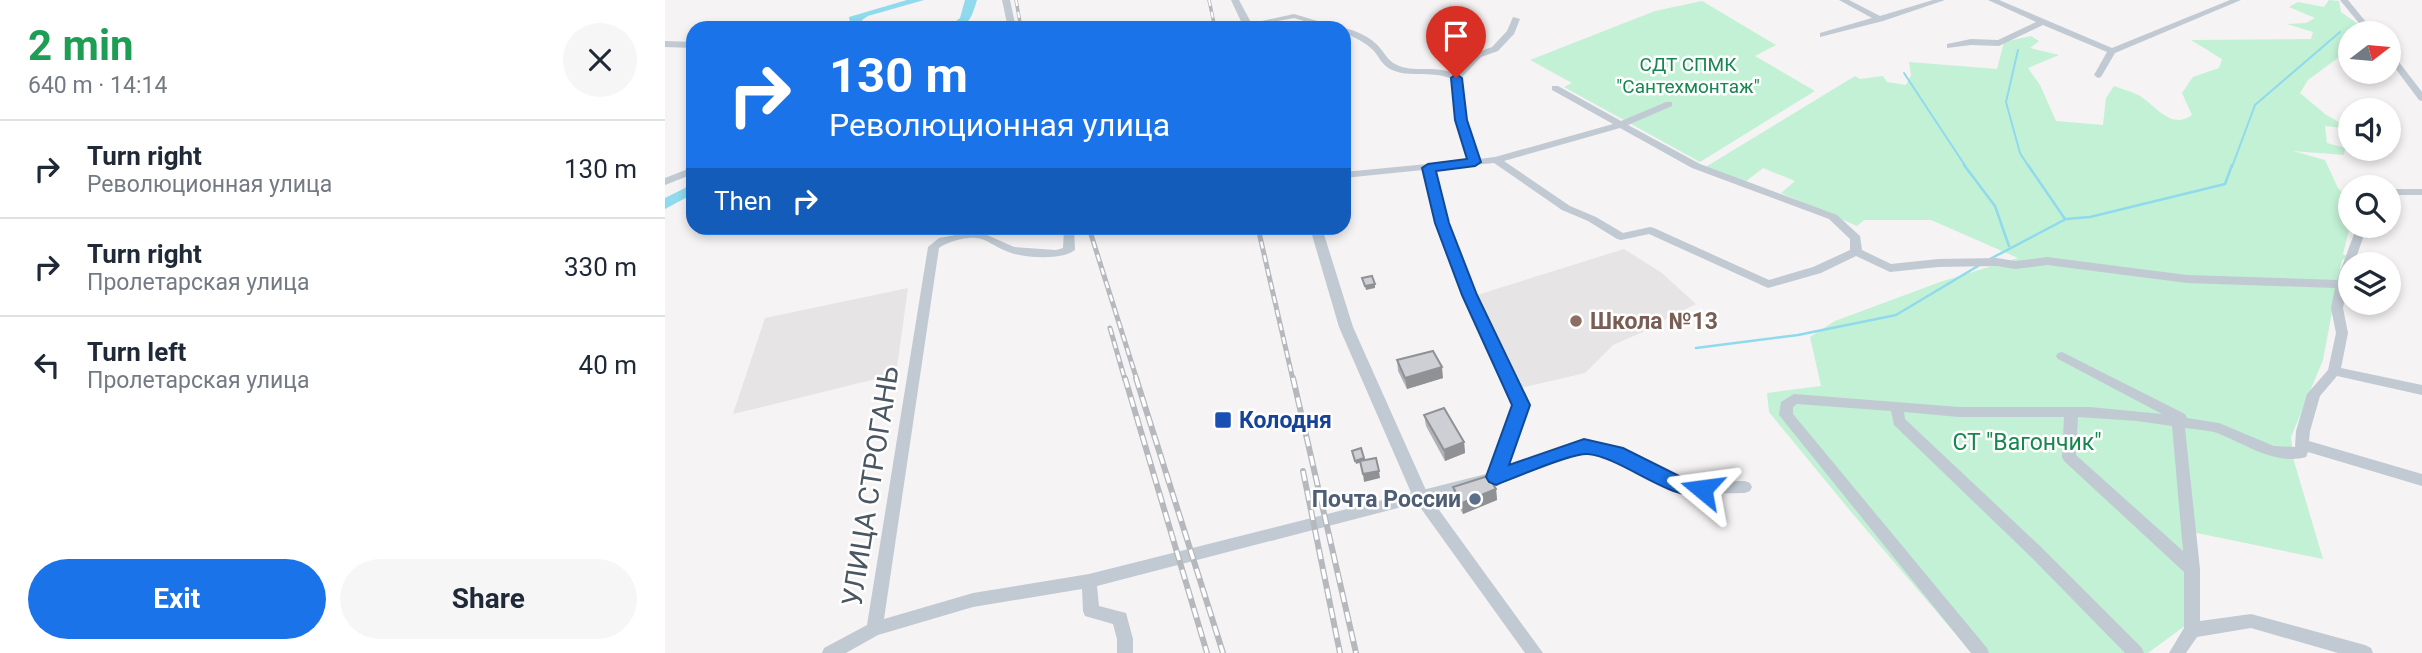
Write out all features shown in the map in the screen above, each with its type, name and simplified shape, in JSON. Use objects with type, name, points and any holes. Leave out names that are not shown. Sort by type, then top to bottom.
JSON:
[{"type":"street","points":[[1006,0],[1010,21]]},
{"type":"street","points":[[1235,0],[1246,21]]},
{"type":"street","points":[[1843,0],[1880,19]]},
{"type":"street","points":[[1823,35],[1941,0]]},
{"type":"street","points":[[1992,0],[2112,51]]},
{"type":"street","points":[[2098,75],[2112,51],[2237,0]]},
{"type":"street","points":[[2344,0],[2361,21]]},
{"type":"street","points":[[1271,21],[1294,16],[1312,21]]},
{"type":"street","points":[[1456,78],[1478,55],[1495,49],[1511,32],[1516,19]]},
{"type":"street","points":[[1950,47],[1971,42],[1999,43],[2042,22]]},
{"type":"street","points":[[1351,33],[1375,47],[1389,65],[1405,71],[1441,71],[1456,78]]},
{"type":"street","points":[[665,44],[686,45]]},
{"type":"street","points":[[2401,71],[2422,98]]},
{"type":"street","points":[[1456,78],[1461,120],[1475,162]]},
{"type":"street","points":[[1555,88],[1696,166],[1833,217],[1856,238],[1856,252]]},
{"type":"street","points":[[1351,174],[1496,160],[1622,124],[1669,104]]},
{"type":"street","points":[[1496,160],[1566,208],[1592,219],[1621,237],[1650,229],[1768,284],[1817,270],[1856,252],[1890,268],[1938,263],[1997,262],[2015,265],[2047,261],[2187,279],[2338,284]]},
{"type":"street","points":[[1428,168],[1442,223],[1465,283],[1521,405],[1496,477]]},
{"type":"street","points":[[665,181],[686,173]]},
{"type":"street","points":[[2401,192],[2422,192]]},
{"type":"street","name":"УЛИЦА СТРОГАНЬ","points":[[972,235],[943,240],[934,247],[874,629],[973,600],[1089,581]]},
{"type":"street","name":"УЛИЦА СТРОГАНЬ","points":[[980,235],[1012,250],[1055,254],[1069,250],[1069,235]]},
{"type":"street","points":[[1318,235],[1346,327],[1421,497],[1535,653]]},
{"type":"street","points":[[2015,265],[2029,274]]},
{"type":"street","points":[[1982,653],[1786,415],[1787,405],[1794,399],[1897,407],[2071,414],[2091,412],[2214,427],[2273,451],[2301,453],[2304,445],[2303,431],[2314,394],[2334,371],[2342,333],[2338,315]]},
{"type":"street","points":[[2062,356],[2182,421]]},
{"type":"street","points":[[2334,371],[2422,390]]},
{"type":"street","points":[[1897,407],[1899,421],[2036,551],[2136,653]]},
{"type":"street","points":[[2071,414],[2069,457],[2192,569]]},
{"type":"street","points":[[2177,653],[2192,630],[2192,569],[2182,421]]},
{"type":"street","points":[[2304,445],[2422,481]]},
{"type":"street","points":[[1125,653],[1120,618],[1091,611],[1089,581],[1496,477],[1584,446],[1616,453],[1687,488],[1745,487]]},
{"type":"street","points":[[2192,630],[2251,621],[2365,653]]},
{"type":"street","points":[[830,653],[874,629]]},
{"type":"shaded area","name":"Школа №13","points":[[1624,249],[1662,273],[1696,304],[1667,318],[1659,325],[1613,345],[1585,373],[1521,388],[1477,295]]},
{"type":"shaded area","points":[[908,288],[896,374],[733,414],[765,318]]},
{"type":"green space","name":"СТ \"Вагончик\"","points":[[2329,0],[2339,1],[2341,12],[2354,21],[2338,21],[2338,58],[2308,80],[2300,93],[2338,122],[2338,128],[2325,126],[2327,143],[2338,146],[2338,155],[2293,151],[2325,160],[2338,188],[2338,238],[2347,238],[2344,252],[2338,252],[2338,280],[2323,360],[2291,437],[2294,461],[2323,559],[2182,530],[2186,625],[2148,653],[1972,653],[1769,412],[1767,393],[1821,386],[1810,337],[1835,321],[1940,282],[2018,258],[1931,220],[1864,220],[1857,226],[1781,193],[1795,181],[1763,168],[1745,182],[1704,168],[1855,76],[1860,79],[1883,76],[1887,82],[1906,85],[1911,75],[1909,62],[1997,69],[2004,42],[2031,36],[2039,41],[2030,48],[2059,55],[2028,68],[2040,85],[2056,121],[2103,125],[2106,98],[2114,86],[2140,96],[2164,115],[2177,120],[2184,119],[2192,115],[2182,93],[2193,77],[2219,68],[2222,59],[2191,40],[2311,39],[2313,32],[2287,24],[2306,23],[2315,18],[2289,7],[2298,2],[2324,7]]},
{"type":"green space","name":"СДТ СПМК \"Сантехмонтаж\"","points":[[1702,1],[1776,45],[1755,56],[1815,91],[1700,162],[1564,87],[1572,83],[1530,60],[1655,11]]},
{"type":"water","points":[[907,0],[924,0],[868,16],[862,21],[850,21],[849,17]]},
{"type":"building","points":[[1372,276],[1375,284],[1365,286],[1362,278]]},
{"type":"building","points":[[1433,351],[1442,367],[1405,378],[1397,360]]},
{"type":"building","points":[[1444,408],[1464,442],[1444,450],[1424,415]]},
{"type":"building","points":[[1361,448],[1364,458],[1355,461],[1352,451]]},
{"type":"building","points":[[1376,458],[1379,471],[1363,474],[1360,461]]},
{"type":"building","points":[[1488,476],[1496,489],[1462,503],[1453,487]]},
{"type":"waterway","points":[[964,21],[971,0]]},
{"type":"waterway","points":[[2232,167],[2255,105],[2338,34]]},
{"type":"waterway","points":[[2018,50],[2006,102],[2020,153],[2029,167]]},
{"type":"waterway","points":[[1904,73],[1966,167]]},
{"type":"waterway","points":[[1964,165],[1995,206],[2009,246]]},
{"type":"waterway","points":[[2028,165],[2065,219]]},
{"type":"waterway","points":[[1990,259],[2066,219],[2090,217],[2225,184],[2232,165]]},
{"type":"waterway","points":[[665,204],[686,192]]},
{"type":"waterway","points":[[1696,348],[1798,335],[1896,315],[1978,266]]},
{"type":"railway","points":[[1016,0],[1020,21]]},
{"type":"railway","points":[[1209,0],[1214,21]]},
{"type":"railway","points":[[1091,235],[1137,380]]},
{"type":"railway","points":[[1260,235],[1293,380]]},
{"type":"railway","points":[[1110,328],[1125,380]]},
{"type":"railway","points":[[1125,378],[1207,653]]},
{"type":"railway","points":[[1136,378],[1223,653]]},
{"type":"railway","points":[[1293,378],[1356,653]]},
{"type":"railway","points":[[1303,471],[1340,653]]},
{"type":"place","name":"Школа №13","points":[[1576,321]]},
{"type":"place","name":"Колодня","points":[[1223,420]]},
{"type":"place","name":"Почта России","points":[[1475,499]]},
{"type":"route","points":[[1456,78],[1461,120],[1475,162],[1428,168],[1442,223],[1469,295],[1521,405],[1496,477],[1584,446],[1616,453],[1687,488],[1702,489]]}]
